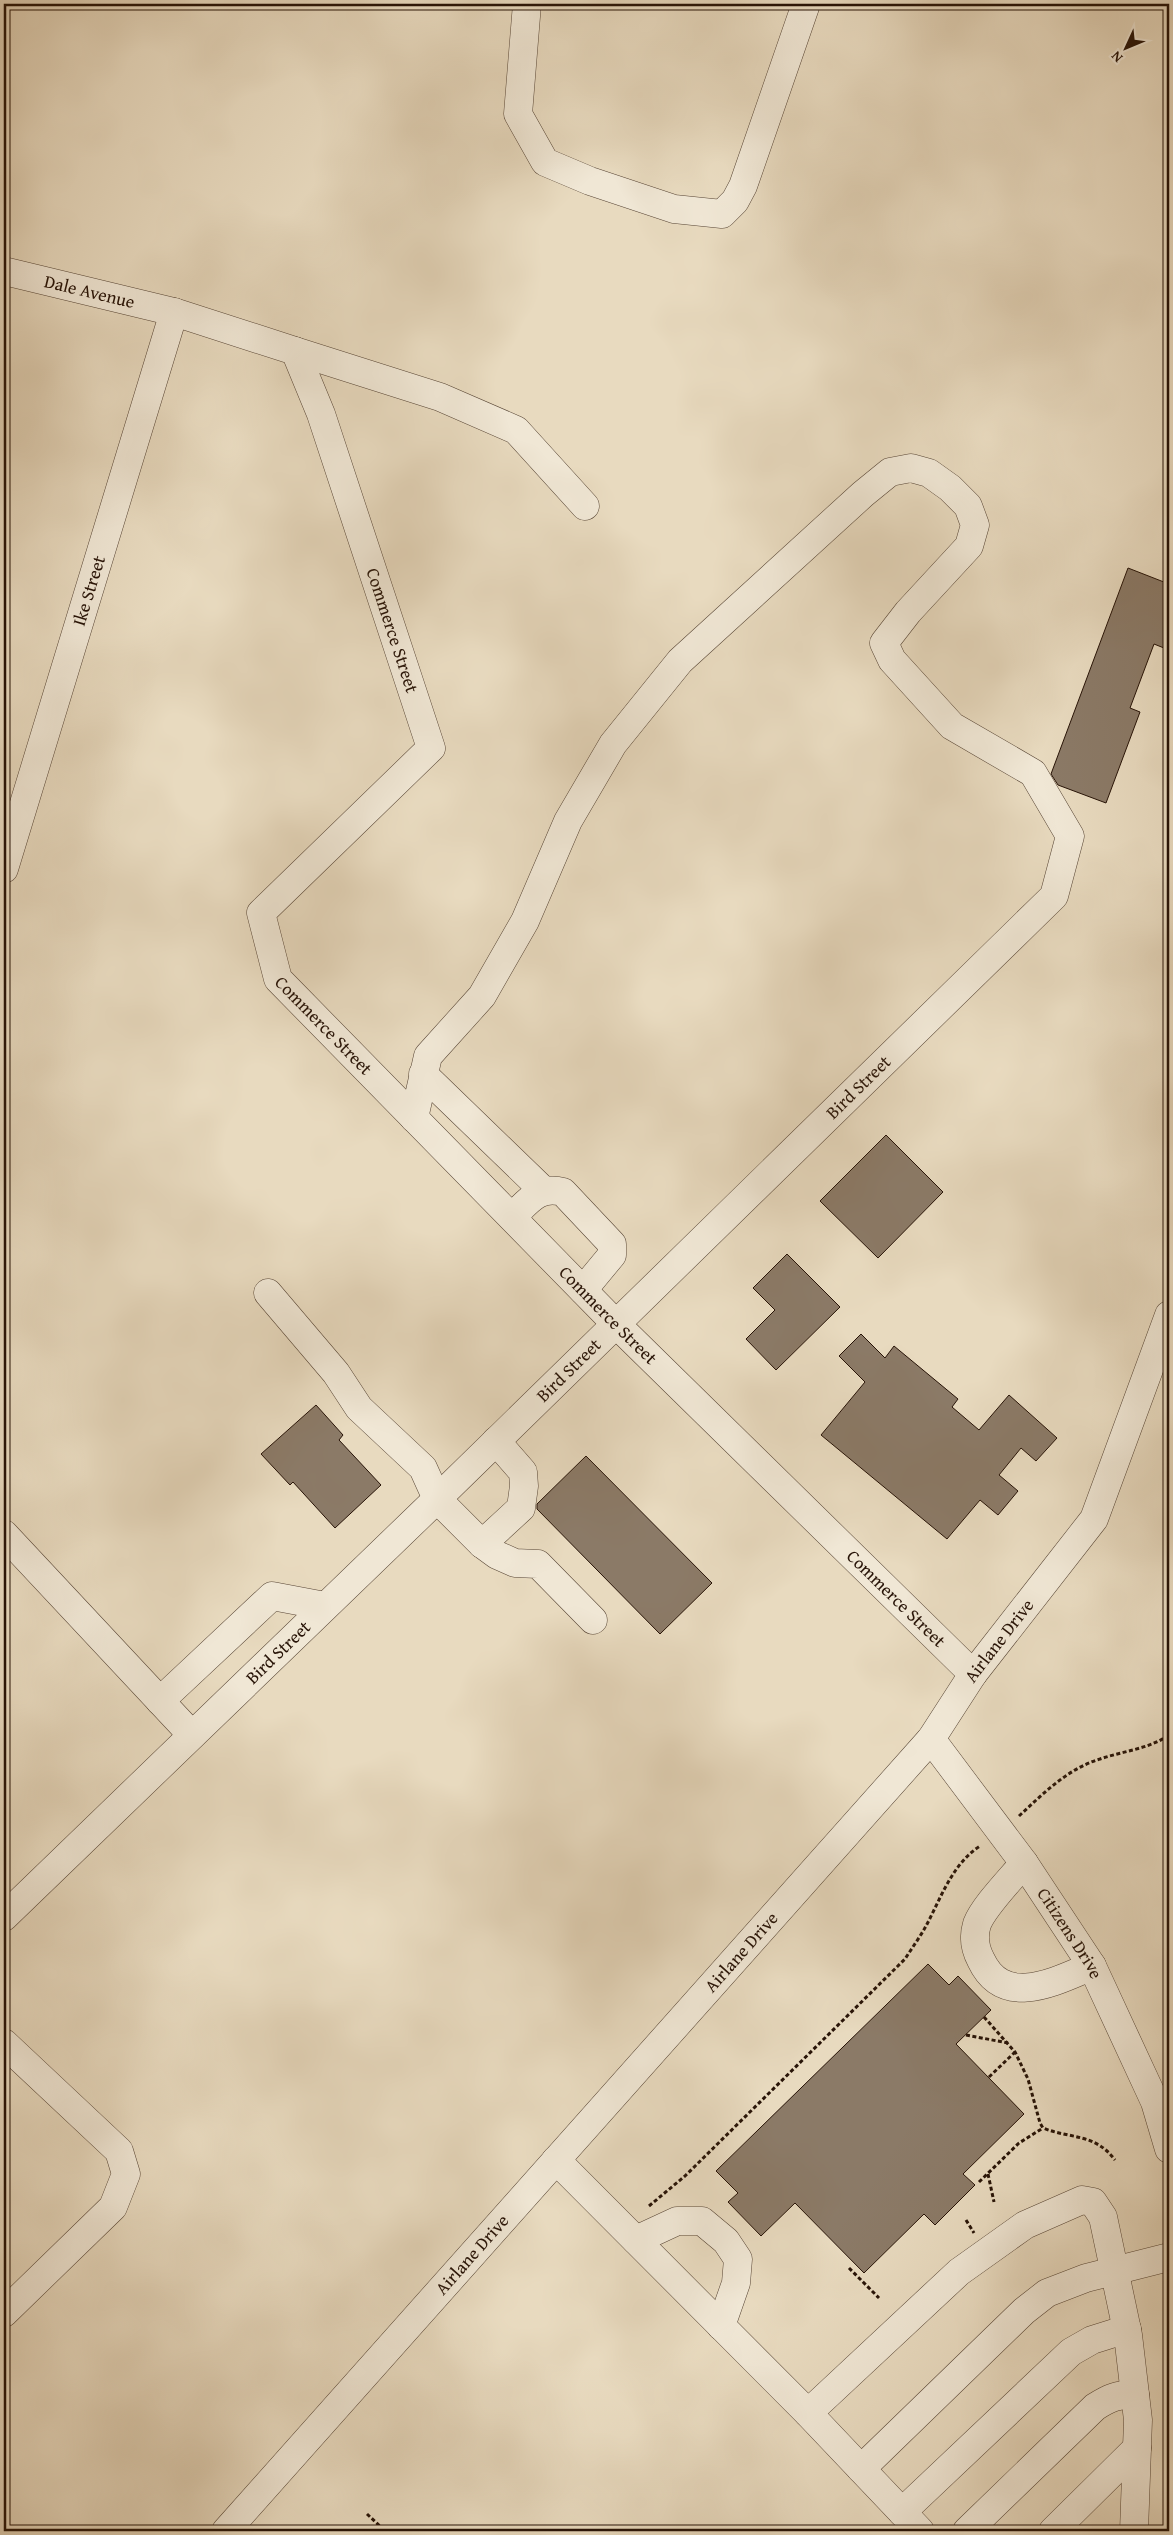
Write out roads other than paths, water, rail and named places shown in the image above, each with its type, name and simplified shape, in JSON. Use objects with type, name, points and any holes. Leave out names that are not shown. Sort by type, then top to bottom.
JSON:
[{"type":"street","points":[[526,4],[518,114],[545,162],[590,181],[674,209],[722,214],[735,202],[744,186],[806,4]]},
{"type":"street","name":"Dale Avenue","points":[[4,271],[174,312]]},
{"type":"street","points":[[174,312],[440,398],[516,430],[585,506]]},
{"type":"street","name":"Ike Street","points":[[4,869],[174,312]]},
{"type":"street","name":"Commerce Street","points":[[295,351],[322,414],[431,748],[261,913],[278,979],[616,1324],[973,1674]]},
{"type":"street","name":"Bird Street","points":[[4,1917],[496,1441],[1054,896],[1070,836],[1033,773],[952,726],[892,660],[884,644],[908,612],[969,546],[975,525],[968,506],[950,488],[929,473],[910,468],[890,472],[863,494],[680,661],[613,744],[568,821],[525,921],[482,996],[428,1056],[423,1074]]},
{"type":"street","points":[[414,1118],[423,1074]]},
{"type":"street","points":[[423,1074],[544,1191]]},
{"type":"street","points":[[512,1217],[536,1193],[551,1188],[563,1192],[612,1244],[612,1255],[583,1290]]},
{"type":"street","points":[[268,1293],[330,1366],[359,1408],[423,1468],[437,1498],[482,1544],[497,1555],[515,1563],[538,1564],[593,1620]]},
{"type":"street","name":"Airlane Drive","points":[[226,2531],[930,1739],[973,1674],[1094,1519],[1169,1315]]},
{"type":"street","points":[[482,1544],[521,1508],[524,1486],[522,1472],[496,1441]]},
{"type":"street","points":[[4,1534],[192,1735]]},
{"type":"street","points":[[160,1701],[272,1596],[325,1606]]},
{"type":"street","name":"Citizens Drive","points":[[930,1739],[1002,1832],[1092,1966],[1154,2102],[1169,2149]]},
{"type":"street","points":[[1024,1863],[995,1898],[978,1924],[974,1946],[985,1968],[991,1976],[1007,1986],[1029,1989],[1054,1982],[1092,1966]]},
{"type":"street","points":[[4,2043],[119,2151],[126,2174],[113,2208],[4,2313]]},
{"type":"street","points":[[556,2160],[808,2413],[911,2522],[1071,2352],[1092,2340],[1127,2329]]},
{"type":"street","points":[[808,2413],[959,2272],[1025,2225],[1082,2200],[1093,2202],[1103,2216],[1127,2329],[1138,2420],[1134,2531]]},
{"type":"street","points":[[636,2240],[677,2220],[702,2221],[726,2241],[738,2259],[736,2283],[721,2326]]},
{"type":"street","points":[[861,2469],[1032,2305],[1047,2293],[1116,2270],[1169,2257]]},
{"type":"street","points":[[967,2531],[1095,2407],[1110,2397],[1121,2394],[1135,2395]]},
{"type":"street","points":[[1053,2531],[1137,2448]]}]
